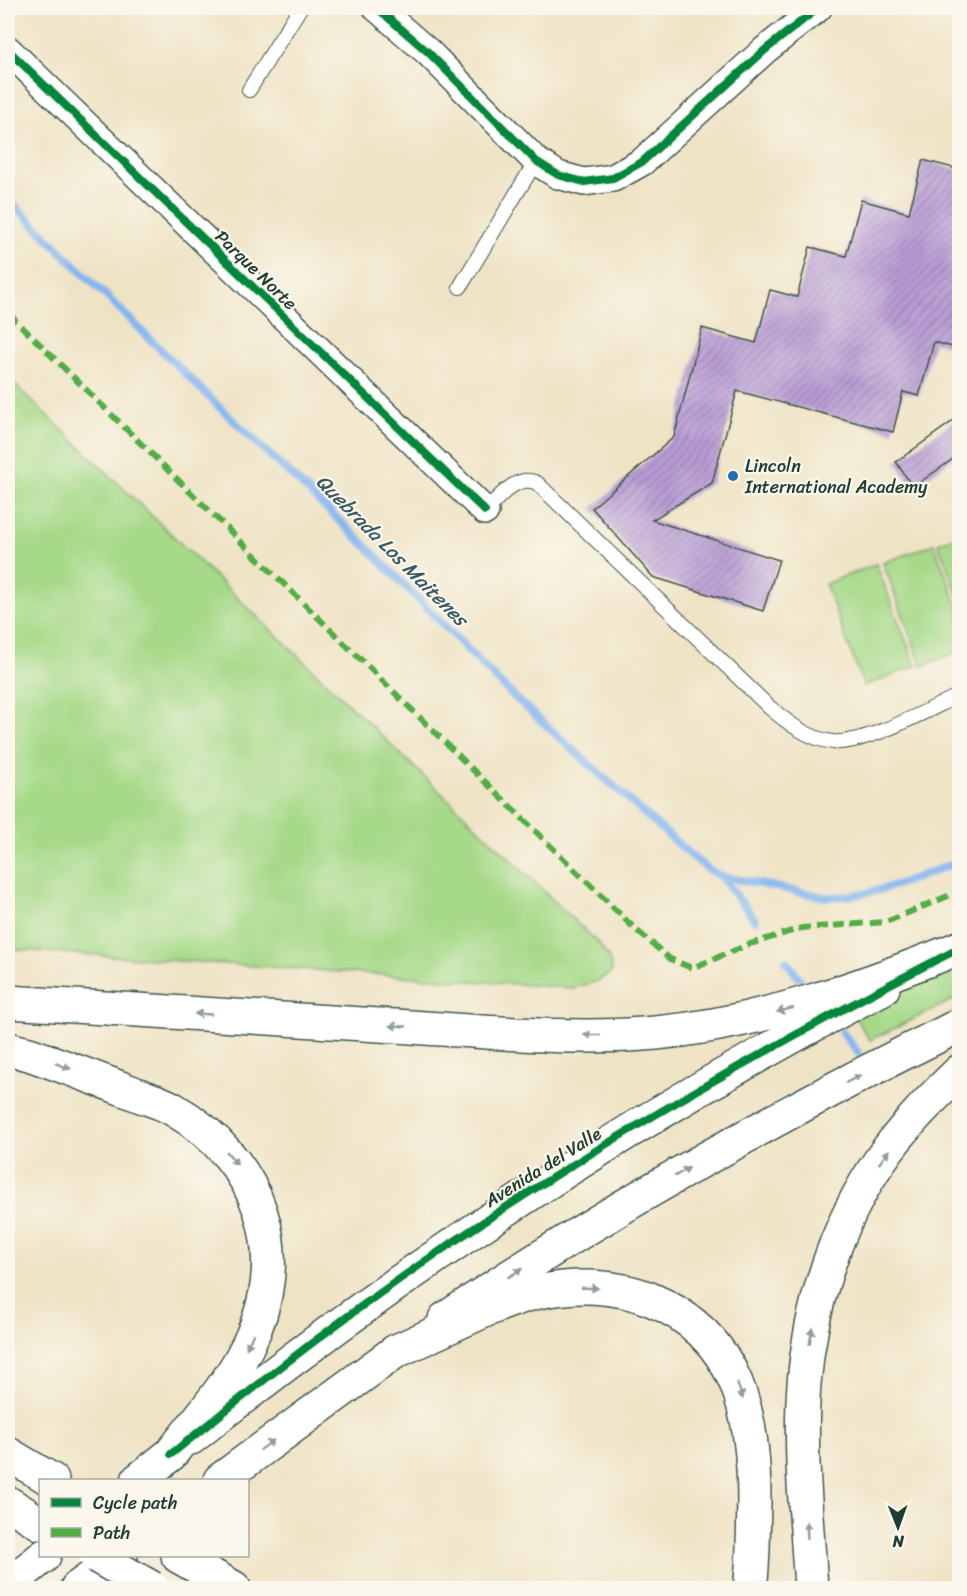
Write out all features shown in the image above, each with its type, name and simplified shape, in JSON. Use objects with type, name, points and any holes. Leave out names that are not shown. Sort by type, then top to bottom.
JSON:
[{"type":"main road","points":[[8,1002],[519,1033],[647,1033],[747,1019],[794,1007],[896,973],[959,948]]},
{"type":"main road","name":"Avenida del Valle","points":[[139,1479],[285,1363],[381,1292],[489,1219],[738,1065],[959,948]]},
{"type":"main road","points":[[221,1479],[396,1351],[515,1273],[699,1162],[817,1097],[960,1025]]},
{"type":"main road","points":[[8,1049],[29,1054],[171,1108],[214,1138],[233,1157],[247,1176],[256,1197],[268,1245],[268,1274],[257,1325],[234,1369],[171,1455]]},
{"type":"main road","points":[[811,1588],[804,1471],[804,1383],[823,1282],[845,1223],[881,1159],[960,1071]]},
{"type":"main road","points":[[396,1351],[516,1299],[562,1288],[606,1288],[627,1292],[673,1310],[698,1329],[716,1348],[734,1377],[746,1408],[753,1447],[754,1471],[750,1588]]},
{"type":"main road","points":[[8,1454],[49,1479]]},
{"type":"main road","points":[[9,1504],[39,1522]]},
{"type":"main road","points":[[8,1585],[43,1557]]},
{"type":"main road","points":[[98,1557],[152,1588]]},
{"type":"main road","points":[[77,1588],[120,1557]]},
{"type":"main road","points":[[188,1561],[234,1588]]},
{"type":"street","points":[[376,8],[428,52],[536,161],[558,175],[584,182],[613,178],[628,171],[670,140],[765,50],[818,8]]},
{"type":"street","name":"Parque Norte","points":[[8,50],[484,511]]},
{"type":"lane","points":[[249,90],[300,8]]},
{"type":"lane","points":[[460,287],[536,161]]},
{"type":"lane","points":[[484,511],[514,485],[526,480],[537,483],[768,707],[808,734],[832,742],[854,740],[960,695]]},
{"type":"green space","points":[[8,378],[599,944],[610,960],[612,972],[598,981],[573,988],[8,949]]},
{"type":"green space","points":[[959,535],[959,598],[938,543]]},
{"type":"green space","points":[[934,544],[959,610],[959,651],[922,666],[883,563]]},
{"type":"green space","points":[[876,564],[916,666],[864,686],[825,584]]},
{"type":"green space","points":[[959,957],[959,997],[870,1040],[852,1013]]},
{"type":"building","points":[[923,160],[957,169],[960,164],[960,349],[934,342],[919,396],[903,392],[893,432],[737,391],[712,483],[652,520],[779,560],[763,611],[653,577],[592,508],[674,437],[702,328],[756,343],[770,290],[797,297],[810,247],[846,256],[861,200],[909,213]]},
{"type":"building","points":[[960,416],[960,454],[913,487],[896,462]]},
{"type":"waterway","name":"Quebrada Los Maitenes","points":[[8,199],[216,404],[365,545],[510,693],[687,852],[709,870],[721,876],[755,920]]},
{"type":"waterway","points":[[721,876],[824,897],[842,896],[894,886],[960,861]]},
{"type":"waterway","name":"Quebrada Los Maitenes","points":[[786,961],[799,978]]},
{"type":"waterway","name":"Quebrada Los Maitenes","points":[[842,1032],[858,1053]]},
{"type":"marked path","points":[[8,313],[634,928],[670,959],[692,968],[750,944],[802,928],[886,922],[960,891]]},
{"type":"cycle path","points":[[377,8],[428,52],[536,161],[558,175],[584,182],[613,178],[642,162],[765,50],[818,8]]},
{"type":"cycle path","points":[[8,50],[485,511]]},
{"type":"cycle path","points":[[171,1454],[353,1312],[520,1198],[591,1153],[737,1067],[960,948]]},
{"type":"place","name":"Lincoln International Academy","points":[[733,476]]}]
